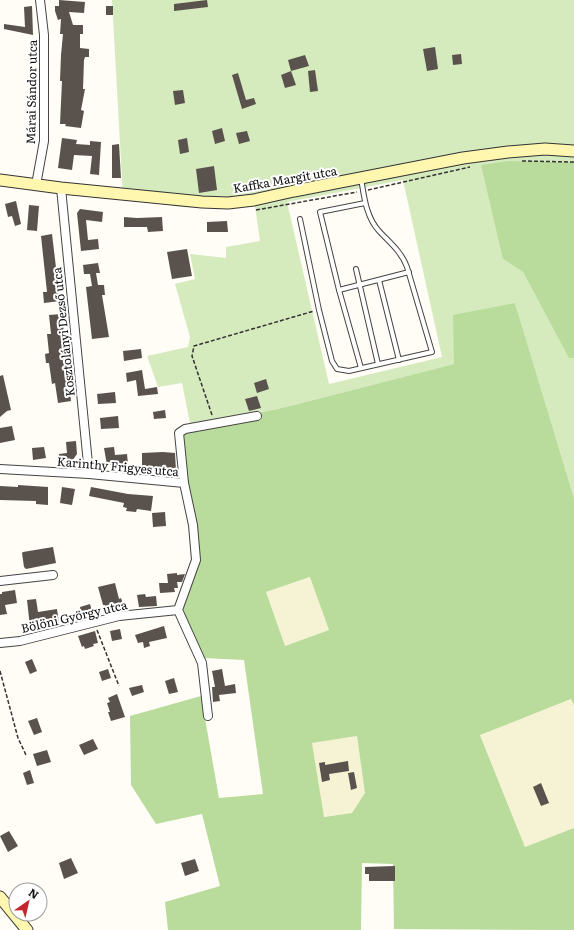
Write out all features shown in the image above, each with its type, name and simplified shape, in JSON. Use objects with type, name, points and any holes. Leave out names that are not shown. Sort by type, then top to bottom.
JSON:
[{"type":"street","name":"Márai Sándor utca","points":[[36,185],[44,141],[44,35],[40,0]]},
{"type":"street","name":"Kaffka Margit utca","points":[[0,180],[61,188],[202,202],[228,203],[254,200],[463,158],[545,149],[574,151]]},
{"type":"street","name":"Kosztolányi Dezső utca","points":[[61,188],[89,474]]},
{"type":"street","points":[[184,484],[179,432],[258,416]]},
{"type":"street","name":"Karinthy Frigyes utca","points":[[0,469],[89,474],[184,484],[193,526],[196,560],[178,610]]},
{"type":"street","points":[[0,582],[53,575]]},
{"type":"street","points":[[178,610],[202,663],[208,716]]},
{"type":"street","name":"Bölöni György utca","points":[[0,643],[20,641],[119,616],[178,610]]},
{"type":"street","points":[[0,897],[27,930]]},
{"type":"lane","points":[[300,219],[319,310],[334,366],[344,372],[432,352],[403,256],[378,230],[372,221],[365,203],[361,178]]},
{"type":"lane","points":[[361,368],[339,290],[320,212],[365,203]]},
{"type":"lane","points":[[356,269],[378,364]]},
{"type":"lane","points":[[339,290],[409,272]]},
{"type":"lane","points":[[379,280],[399,360]]},
{"type":"path","points":[[213,419],[192,356],[194,346],[319,310]]},
{"type":"path","points":[[94,623],[119,686]]},
{"type":"path","points":[[0,671],[18,738],[26,755]]},
{"type":"shaded area","points":[[311,577],[329,630],[285,646],[266,592]]},
{"type":"shaded area","points":[[572,699],[574,705],[574,828],[525,847],[480,734]]},
{"type":"shaded area","points":[[357,736],[366,793],[352,813],[323,817],[312,743]]},
{"type":"green space","points":[[112,0],[574,0],[574,162],[549,161],[503,259],[523,272],[569,357],[574,358],[574,498],[515,303],[454,364],[286,407],[191,428],[182,383],[158,387],[147,356],[188,347],[190,337],[175,284],[195,279],[190,254],[226,258],[226,247],[260,241],[255,206],[215,208],[180,207],[123,197]],"holes":[[[403,180],[442,357],[329,384],[287,202]]]},
{"type":"green space","points":[[508,161],[574,162],[574,358],[569,358],[523,272],[503,259],[481,165]]},
{"type":"green space","points":[[515,303],[574,498],[574,705],[571,699],[480,735],[525,847],[574,828],[574,930],[394,929],[393,864],[362,863],[361,930],[168,930],[165,902],[220,886],[202,814],[156,824],[131,785],[130,716],[201,696],[219,798],[263,794],[244,660],[204,658],[183,611],[199,558],[181,437],[191,428],[286,407],[454,364],[453,315]],"holes":[[[310,577],[329,630],[285,646],[266,592]],[[357,736],[365,793],[352,813],[324,817],[312,743]]]},
{"type":"building","points":[[59,0],[85,2],[84,13],[69,12],[73,25],[83,25],[83,34],[80,34],[80,48],[89,49],[89,57],[85,57],[84,60],[83,89],[85,89],[81,110],[84,111],[81,128],[60,124],[62,81],[60,81],[63,34],[60,34],[61,19],[58,20],[55,11],[55,6],[59,6]]},
{"type":"building","points":[[207,0],[208,7],[174,11],[174,4]]},
{"type":"building","points":[[32,6],[33,35],[4,29],[4,24],[25,27],[24,7]]},
{"type":"building","points":[[106,6],[113,6],[113,15],[106,15]]},
{"type":"building","points":[[435,47],[438,69],[427,71],[423,49]]},
{"type":"building","points":[[461,54],[462,64],[453,65],[452,55]]},
{"type":"building","points":[[305,55],[309,66],[291,71],[288,60]]},
{"type":"building","points":[[315,70],[318,91],[310,92],[308,71]]},
{"type":"building","points":[[291,71],[296,85],[285,88],[281,75]]},
{"type":"building","points":[[238,73],[246,100],[254,98],[256,104],[242,109],[232,75]]},
{"type":"building","points":[[183,90],[185,103],[175,105],[173,91]]},
{"type":"building","points":[[222,128],[225,141],[215,144],[212,131]]},
{"type":"building","points":[[247,131],[250,141],[239,144],[236,133]]},
{"type":"building","points":[[62,138],[77,140],[76,144],[90,145],[90,141],[101,142],[99,175],[90,174],[92,156],[74,155],[72,170],[58,168]]},
{"type":"building","points":[[187,138],[189,152],[180,154],[178,140]]},
{"type":"building","points":[[119,144],[121,178],[112,178],[112,145]]},
{"type":"building","points":[[214,166],[217,190],[199,193],[196,169]]},
{"type":"building","points":[[16,201],[21,224],[15,226],[12,216],[8,217],[5,204]]},
{"type":"building","points":[[29,205],[39,206],[37,231],[27,230]]},
{"type":"building","points":[[80,209],[103,212],[102,222],[86,220],[88,240],[98,239],[99,249],[81,251],[77,213]]},
{"type":"building","points":[[124,217],[162,217],[163,231],[148,232],[147,227],[124,227]]},
{"type":"building","points":[[227,221],[228,232],[207,232],[207,222]]},
{"type":"building","points":[[52,234],[60,301],[44,303],[43,292],[47,292],[41,236]]},
{"type":"building","points":[[187,249],[192,276],[172,279],[167,252]]},
{"type":"building","points":[[98,263],[100,273],[96,273],[98,285],[104,285],[105,295],[102,295],[109,337],[92,339],[86,287],[92,286],[90,274],[84,274],[83,265]]},
{"type":"building","points":[[62,314],[71,401],[58,403],[55,383],[52,384],[49,363],[46,363],[45,354],[49,353],[47,334],[51,334],[49,315]]},
{"type":"building","points":[[141,349],[142,358],[124,361],[123,351]]},
{"type":"building","points":[[142,370],[145,389],[157,387],[158,394],[138,396],[136,380],[127,382],[126,373]]},
{"type":"building","points":[[3,375],[11,410],[7,411],[0,417],[0,376]]},
{"type":"building","points":[[266,379],[269,389],[257,393],[254,383]]},
{"type":"building","points":[[115,392],[116,403],[98,404],[97,394]]},
{"type":"building","points":[[257,396],[261,408],[249,411],[245,399]]},
{"type":"building","points":[[165,410],[166,418],[154,419],[153,412]]},
{"type":"building","points":[[118,416],[119,428],[101,429],[100,418]]},
{"type":"building","points":[[12,426],[15,440],[0,443],[0,428]]},
{"type":"building","points":[[76,441],[77,454],[72,461],[59,462],[59,454],[67,453],[66,442]]},
{"type":"building","points":[[44,447],[46,458],[33,460],[32,448]]},
{"type":"building","points":[[114,447],[115,455],[127,454],[128,464],[107,465],[104,448]]},
{"type":"building","points":[[142,453],[175,453],[176,471],[142,468]]},
{"type":"building","points":[[18,485],[48,487],[48,505],[36,504],[36,501],[0,500],[0,486],[18,487]]},
{"type":"building","points":[[62,487],[75,489],[72,505],[60,503]]},
{"type":"building","points":[[91,487],[128,494],[153,496],[151,511],[137,509],[136,512],[126,511],[127,508],[123,507],[124,503],[89,496]]},
{"type":"building","points":[[165,512],[166,526],[153,527],[152,513]]},
{"type":"building","points":[[53,547],[56,563],[26,569],[24,567],[23,552]]},
{"type":"building","points":[[177,573],[177,575],[185,574],[182,582],[177,582],[178,588],[174,588],[175,592],[160,593],[159,583],[168,583],[167,574]]},
{"type":"building","points":[[115,583],[119,599],[121,598],[124,607],[106,611],[98,587]]},
{"type":"building","points":[[15,590],[17,603],[5,605],[7,614],[0,615],[0,594],[2,594],[2,592]]},
{"type":"building","points":[[145,594],[146,597],[156,596],[157,606],[139,607],[137,595]]},
{"type":"building","points":[[36,599],[38,612],[57,609],[59,623],[30,627],[27,600]]},
{"type":"building","points":[[90,604],[93,615],[82,617],[80,607]]},
{"type":"building","points":[[164,626],[167,638],[149,642],[150,646],[144,648],[143,642],[138,643],[135,635]]},
{"type":"building","points":[[120,629],[122,639],[112,641],[110,631]]},
{"type":"building","points":[[95,631],[98,643],[85,649],[84,646],[82,647],[78,636]]},
{"type":"building","points":[[32,659],[37,671],[30,674],[25,662]]},
{"type":"building","points":[[108,669],[111,678],[102,681],[99,672]]},
{"type":"building","points":[[222,669],[225,686],[235,684],[236,693],[219,695],[220,701],[213,702],[212,687],[215,687],[212,671]]},
{"type":"building","points":[[174,678],[178,692],[169,694],[165,681]]},
{"type":"building","points":[[142,685],[144,692],[132,696],[129,688]]},
{"type":"building","points":[[117,694],[125,717],[111,721],[108,712],[110,712],[107,703],[110,702],[108,698]]},
{"type":"building","points":[[37,718],[42,732],[34,735],[28,721]]},
{"type":"building","points":[[93,739],[98,749],[84,755],[79,745]]},
{"type":"building","points":[[47,750],[51,762],[37,766],[33,754]]},
{"type":"building","points":[[348,761],[349,771],[329,774],[330,780],[322,782],[319,763],[325,762],[325,765]]},
{"type":"building","points":[[30,770],[34,783],[27,785],[23,773]]},
{"type":"building","points":[[354,772],[357,788],[351,790],[348,773]]},
{"type":"building","points":[[541,783],[549,803],[541,806],[533,787]]},
{"type":"building","points":[[9,831],[18,846],[8,852],[0,836]]},
{"type":"building","points":[[71,858],[78,873],[64,879],[59,863]]},
{"type":"building","points":[[195,859],[199,871],[185,876],[181,863]]},
{"type":"building","points":[[395,866],[395,881],[369,881],[369,874],[365,874],[365,867]]}]
